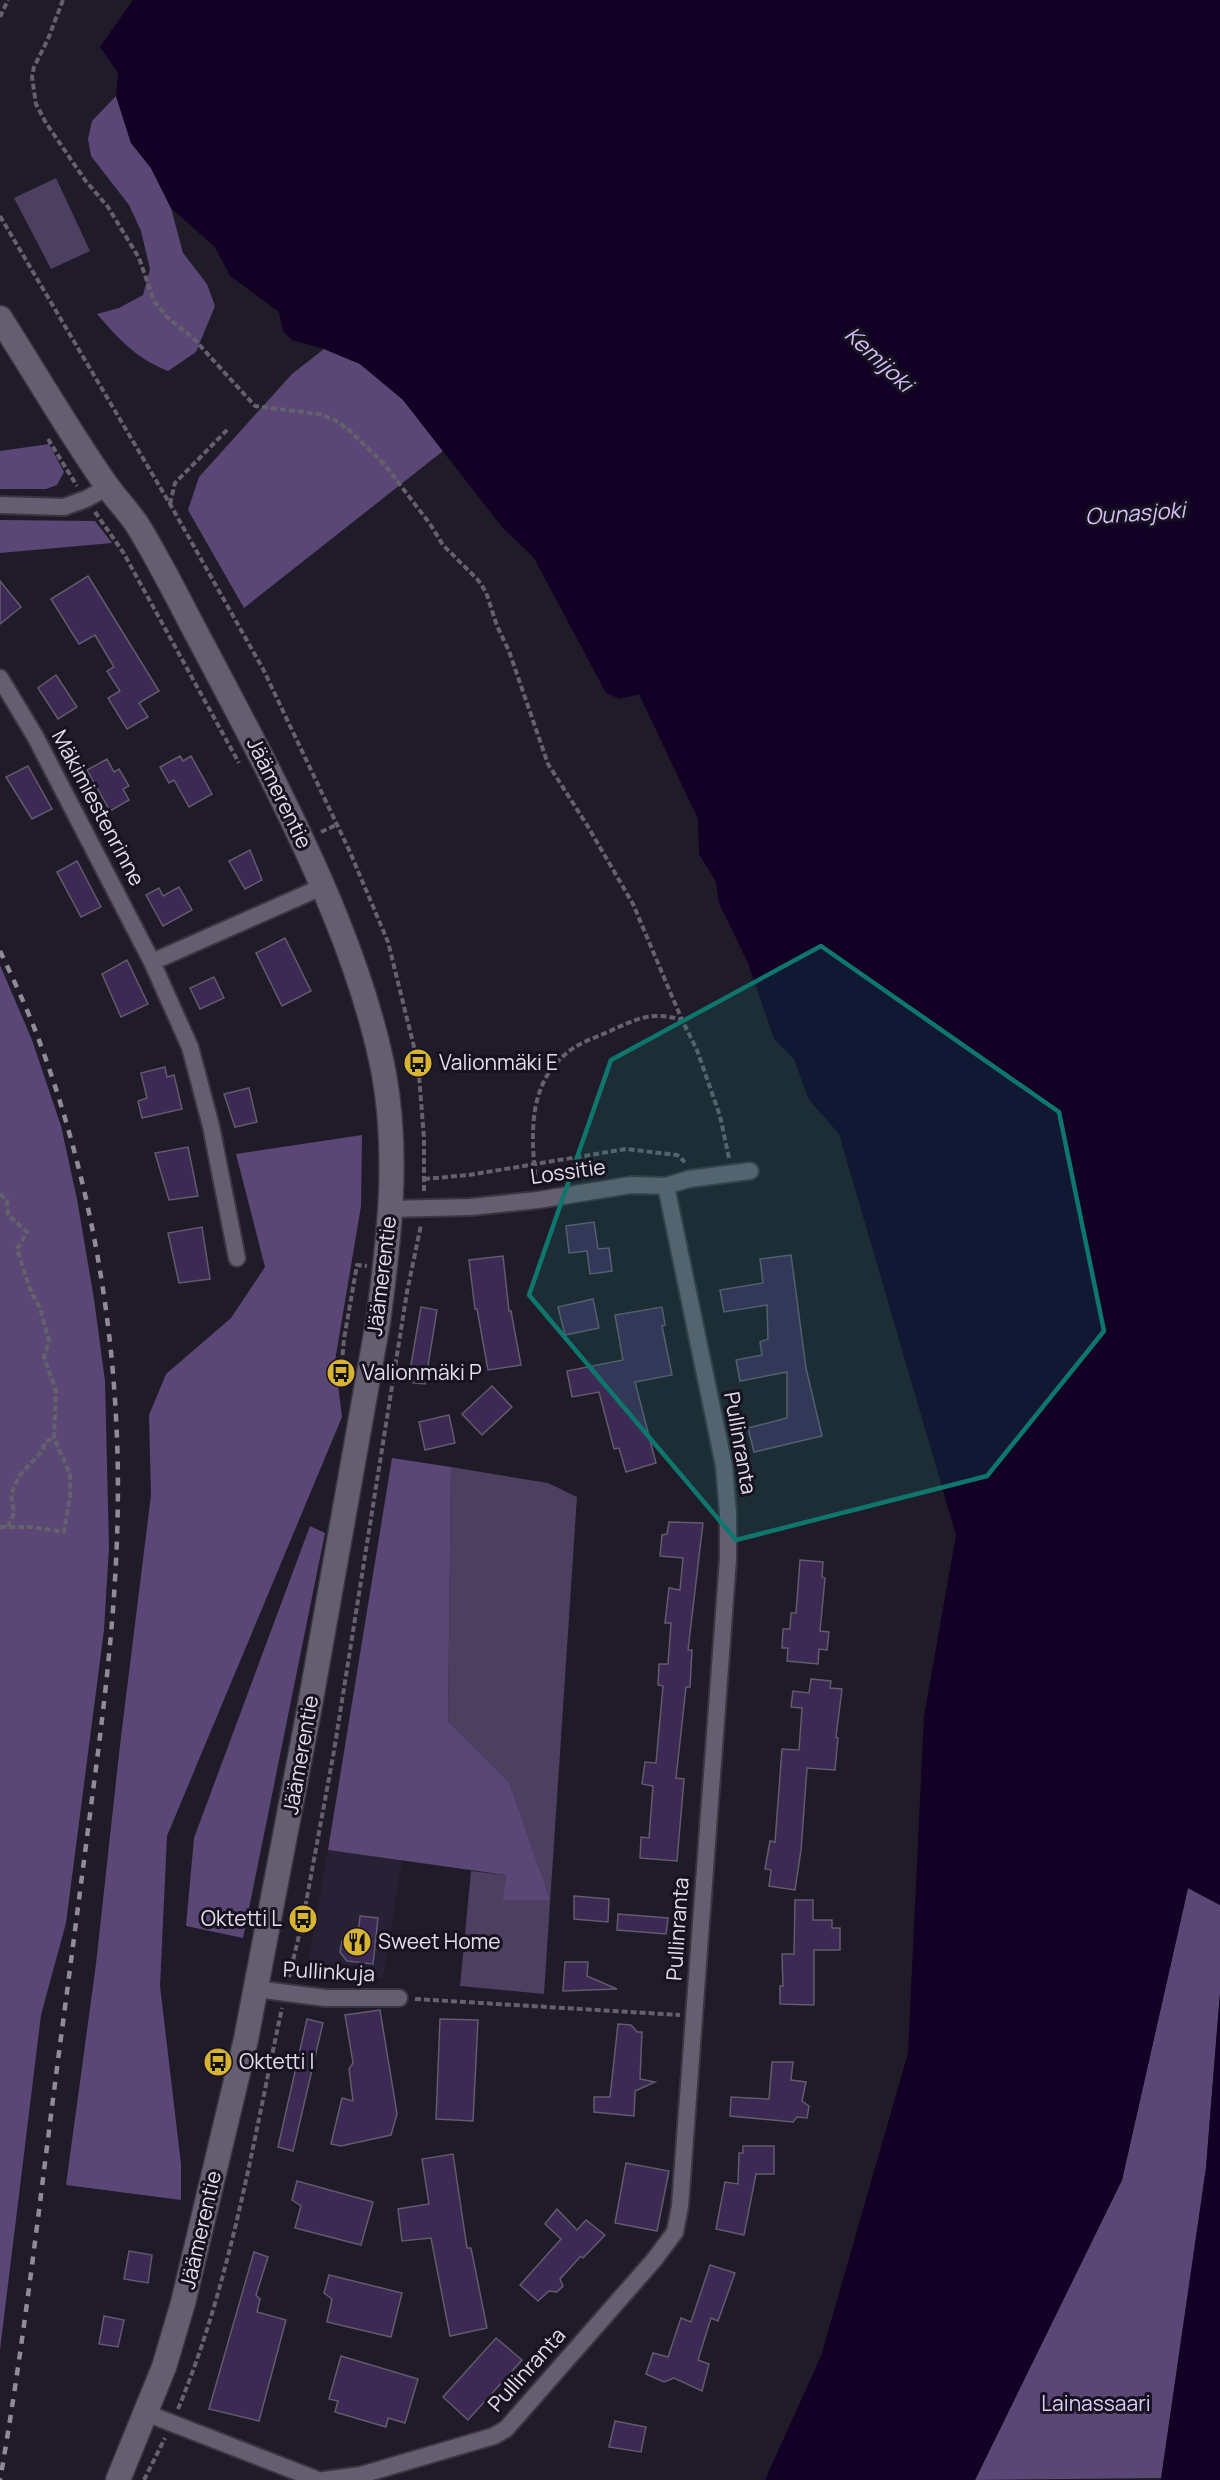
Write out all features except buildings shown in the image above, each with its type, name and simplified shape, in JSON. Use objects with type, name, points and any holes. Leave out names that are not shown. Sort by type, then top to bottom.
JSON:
[{"type":"main road","name":"Jäämerentie","points":[[0,318],[108,487],[136,524],[165,573],[303,840],[324,886],[364,1002],[384,1075],[392,1175],[387,1256],[376,1334],[310,1705],[256,1989],[183,2303],[164,2367],[118,2480]]},
{"type":"street","points":[[0,505],[58,508],[86,500],[108,487]]},
{"type":"street","name":"Mäkimiestenrinne","points":[[0,678],[35,736],[153,962],[190,1047],[211,1126],[237,1258]]},
{"type":"street","points":[[153,962],[324,886]]},
{"type":"street","name":"Lossitie","points":[[390,1209],[471,1207],[538,1200],[631,1185],[666,1186],[689,1179],[750,1171]]},
{"type":"street","name":"Pullinranta","points":[[334,2479],[361,2475],[494,2436],[506,2429],[669,2244],[675,2232],[680,2206],[729,1559],[724,1466],[666,1186]]},
{"type":"street","name":"Pullinkuja","points":[[256,1989],[333,1998],[399,1998]]},
{"type":"street","points":[[146,2413],[318,2480]]},
{"type":"path","points":[[0,16],[8,0]]},
{"type":"path","points":[[63,0],[34,67],[32,77],[36,104],[46,123],[85,180],[108,207],[140,258],[154,301],[167,317],[194,339],[255,406],[319,414],[335,420],[370,450],[430,524],[443,545],[478,580],[486,592],[548,764],[633,904],[697,1050],[720,1116],[731,1172]]},
{"type":"path","points":[[170,504],[175,483],[228,429]]},
{"type":"path","points":[[44,432],[86,500],[123,552],[244,773]]},
{"type":"path","points":[[538,1200],[534,1164],[535,1103],[543,1082],[557,1063],[574,1047],[648,1015],[665,1015],[682,1020]]},
{"type":"path","points":[[424,1179],[469,1175],[626,1149],[677,1155],[686,1162],[689,1179]]},
{"type":"path","points":[[0,1194],[7,1201],[8,1215],[27,1232],[17,1249],[30,1289],[40,1308],[49,1341],[44,1357],[56,1391],[54,1438],[70,1474],[70,1496],[64,1532],[0,1527]]},
{"type":"path","points":[[8,1527],[14,1513],[11,1494],[19,1476],[43,1450],[45,1442],[54,1438]]},
{"type":"path","points":[[399,1998],[694,2015]]},
{"type":"highlighted area","points":[[821,946],[1059,1112],[1104,1331],[987,1476],[736,1540],[529,1295],[611,1060]]},
{"type":"shaded area","points":[[56,178],[90,251],[51,269],[14,198]]},
{"type":"shaded area","points":[[451,1467],[548,1483],[577,1497],[544,1994],[460,1986],[471,1871],[506,1875],[504,1900],[550,1900],[448,1722]]},
{"type":"shaded area","points":[[328,1850],[402,1860],[383,1978],[306,1974]]},
{"type":"green space","points":[[116,96],[131,143],[151,168],[171,208],[183,253],[207,284],[215,306],[196,352],[168,371],[137,354],[120,340],[97,314],[119,308],[143,295],[150,269],[141,231],[129,205],[91,156],[88,139],[92,121]]},
{"type":"green space","points":[[324,349],[360,364],[403,399],[443,451],[244,608],[188,510],[199,477],[292,374]]},
{"type":"green space","points":[[49,444],[64,472],[57,485],[46,489],[0,489],[0,451]]},
{"type":"green space","points":[[0,520],[95,521],[112,543],[0,553]]},
{"type":"green space","points":[[0,965],[32,1040],[61,1126],[77,1199],[105,1381],[109,1547],[104,1630],[66,1923],[41,2015],[0,2350]]},
{"type":"green space","points":[[362,1135],[361,1206],[335,1361],[342,1417],[167,1836],[160,1986],[181,2164],[181,2200],[66,2185],[96,1964],[151,1495],[149,1415],[166,1374],[231,1318],[265,1267],[236,1154]]},
{"type":"green space","points":[[392,1458],[451,1467],[448,1722],[509,1783],[550,1900],[503,1900],[506,1875],[328,1850]]},
{"type":"green space","points":[[310,1526],[325,1533],[243,1938],[186,1926],[194,1838]]},
{"type":"green space","name":"Lainassaari","points":[[1188,1888],[1220,1905],[1220,1993],[1206,2168],[1161,2478],[975,2480],[1122,2180]]},
{"type":"water","points":[[133,0],[1220,0],[1220,1905],[1188,1888],[1122,2180],[975,2480],[765,2480],[821,2356],[908,2053],[924,1716],[956,1535],[839,1134],[809,1100],[794,1059],[774,1039],[748,963],[719,903],[716,882],[699,854],[698,819],[639,694],[620,699],[606,693],[534,558],[502,527],[403,400],[360,364],[324,349],[292,340],[283,331],[279,312],[230,276],[215,247],[171,208],[151,168],[131,143],[116,96],[118,73],[100,47]]},
{"type":"water","points":[[1220,1993],[1220,2480],[1161,2480],[1206,2168]]},
{"type":"railway","points":[[0,951],[32,1022],[49,1069],[65,1118],[90,1216],[107,1316],[118,1463],[114,1601],[100,1738],[27,2306],[0,2480]]},
{"type":"place","name":"Valionmäki E","points":[[418,1063]]},
{"type":"place","name":"Valionmäki P","points":[[341,1373]]},
{"type":"place","name":"Oktetti L","points":[[303,1919]]},
{"type":"place","name":"Sweet Home","points":[[357,1942]]},
{"type":"place","name":"Oktetti I","points":[[218,2062]]},
{"type":"water label","name":"Kemijoki","points":[[879,359]]},
{"type":"water label","name":"Ounasjoki","points":[[1135,513]]}]
